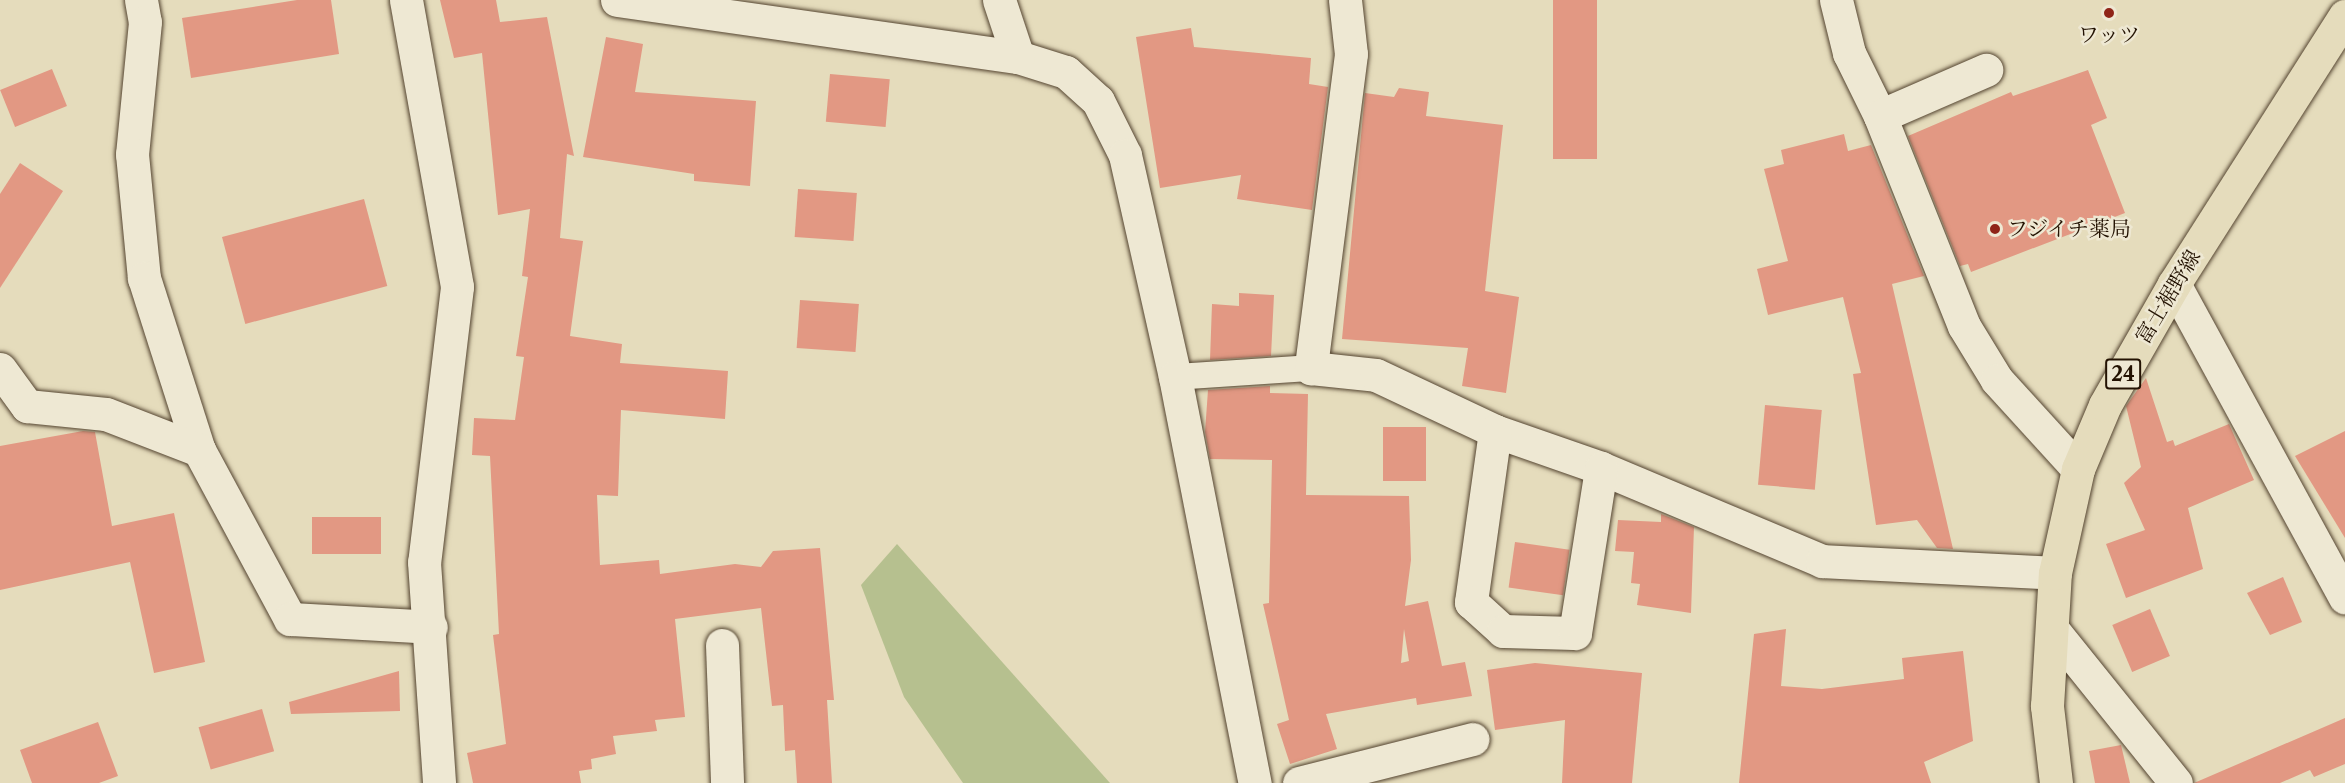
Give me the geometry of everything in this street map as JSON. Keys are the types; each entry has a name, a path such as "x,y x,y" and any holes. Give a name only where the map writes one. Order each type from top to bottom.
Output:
{"main road":[{"name":"富士裾野線","path":"2056,783 2047,706 2054,630 2055,573 2078,469 2105,405 2174,284 2345,16"}],"street":[{"path":"141,0 145,22 132,154 144,278 200,450 290,619 431,627"},
{"path":"406,0 457,287 424,562 431,627 440,783"},
{"path":"617,0 1018,57 1066,72 1098,101 1125,155 1175,377 1255,783"},
{"path":"999,0 1018,57"},
{"path":"1345,0 1351,54 1311,368 1376,375 1495,431 1601,468 1822,561 2055,573"},
{"path":"1836,0 1849,53 1880,116 1964,326 1996,380 2078,469"},
{"path":"1880,116 1986,70"},
{"path":"2174,284 2345,597"},
{"path":"0,369 27,406 106,414 200,450"},
{"path":"1495,431 1471,602 1503,631 1575,633 1601,468"},
{"path":"2054,630 2176,783"},
{"path":"722,645 727,783"},
{"path":"1299,783 1473,739"}],"lane":[{"path":"1175,377 1311,368"}],"green space":[{"path":"897,544 1110,783 963,783 904,697 861,585"}],"building":[{"path":"297,0 331,0 339,54 191,78 182,18"},
{"path":"440,0 496,0 500,22 547,17 574,156 567,154 560,238 583,241 570,336 622,344 620,363 728,371 725,419 621,410 618,496 597,495 600,565 659,560 660,574 735,564 761,567 773,551 820,548 834,700 827,700 832,783 797,783 795,750 785,751 783,705 772,706 761,608 675,619 685,717 655,720 657,731 613,736 616,754 591,759 592,769 579,771 581,783 473,783 467,753 506,744 493,635 499,634 490,456 472,455 474,418 515,420 524,357 516,356 528,277 522,276 530,209 498,215 482,53 454,58"},
{"path":"1553,0 1597,0 1597,159 1553,159"},
{"path":"1191,28 1194,47 1311,58 1309,84 1328,87 1312,210 1237,199 1241,175 1160,188 1136,37"},
{"path":"606,37 643,44 635,92 756,101 750,186 694,181 694,174 583,157"},
{"path":"52,69 67,106 15,127 0,90"},
{"path":"2088,70 2107,118 2091,125 2125,213 1971,272 1968,264 1960,266 1908,136 2011,92 2013,96"},
{"path":"830,74 890,79 886,127 826,122"},
{"path":"1399,88 1429,92 1426,116 1503,125 1485,291 1519,297 1506,393 1462,386 1468,348 1342,339 1365,93 1394,97"},
{"path":"1844,134 1848,151 1871,145 1924,276 1892,284 1953,549 1937,548 1917,520 1876,525 1853,374 1861,373 1843,297 1768,315 1757,269 1788,261 1764,169 1784,164 1781,150"},
{"path":"20,163 63,191 0,288 0,194"},
{"path":"798,189 857,193 854,241 795,237"},
{"path":"364,199 387,286 245,324 222,237"},
{"path":"1239,293 1274,295 1271,356 1210,360 1212,304 1239,306"},
{"path":"800,300 859,304 856,352 797,348"},
{"path":"2146,378 2167,442 2173,440 2175,446 2229,424 2254,480 2188,508 2203,569 2126,598 2106,544 2145,530 2124,483 2141,467 2126,406"},
{"path":"1270,386 1270,393 1308,394 1306,495 1409,496 1411,560 1405,606 1428,601 1442,666 1465,662 1472,696 1417,705 1416,698 1326,714 1337,749 1290,764 1277,724 1289,720 1263,604 1269,603 1272,460 1210,459 1205,432 1208,390","holes":["1404,629 1409,661 1401,663"]},
{"path":"1765,405 1822,410 1815,490 1758,485"},
{"path":"1383,427 1426,427 1426,481 1383,481"},
{"path":"83,431 95,432 112,526 174,513 205,662 154,673 130,562 0,590 0,446"},
{"path":"2345,431 2345,538 2295,456"},
{"path":"1661,514 1694,527 1691,613 1637,605 1640,584 1631,583 1634,552 1615,551 1618,520 1661,522"},
{"path":"312,517 381,517 381,554 312,554"},
{"path":"1515,542 1569,550 1563,595 1509,588"},
{"path":"2283,577 2302,622 2270,635 2247,593"},
{"path":"2150,609 2170,656 2132,672 2112,625"},
{"path":"1786,629 1781,686 1822,689 1904,679 1902,658 1963,651 1973,741 1924,762 1931,783 1739,783 1754,634"},
{"path":"1535,663 1642,673 1632,783 1562,783 1565,720 1495,730 1487,670"},
{"path":"399,671 400,711 291,714 289,702"},
{"path":"262,709 274,751 211,769 199,727"},
{"path":"2345,718 2345,764 2314,777 2310,770 2280,783 2194,783"},
{"path":"98,722 118,776 99,783 32,783 20,750"},
{"path":"2121,745 2130,783 2095,783 2089,751"}],"place":[{"name":"ワッツ","path":"2109,13"},
{"name":"フジイチ薬局","path":"1995,229"}]}
